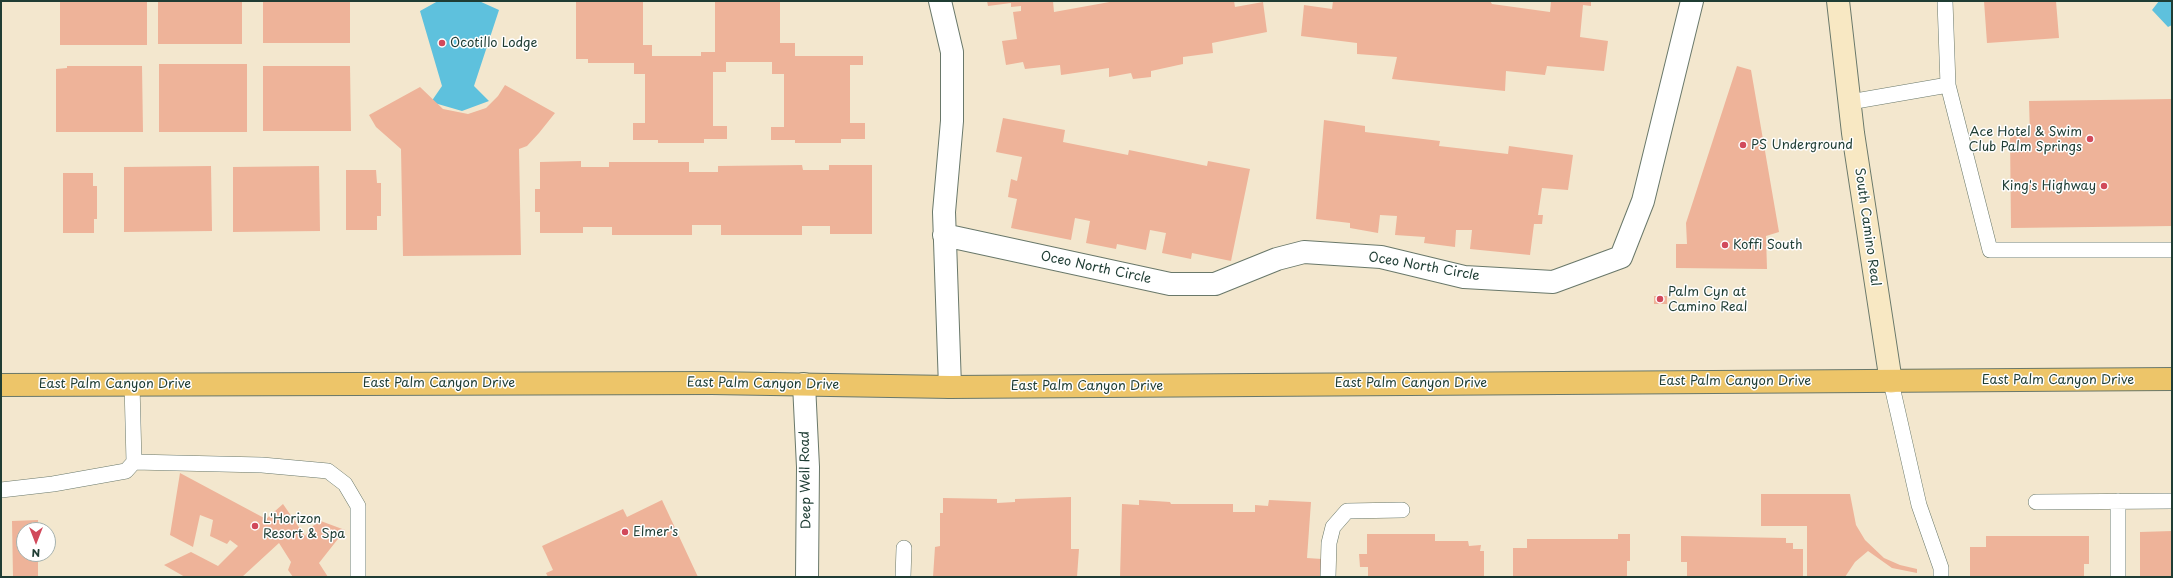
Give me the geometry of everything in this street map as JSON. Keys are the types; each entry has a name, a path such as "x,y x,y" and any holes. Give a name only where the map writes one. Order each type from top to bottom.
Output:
{"main road":[{"name":"East Palm Canyon Drive","path":"1,385 804,384 950,387 2172,379"}],"street":[{"path":"940,1 952,52 952,121 944,212 944,276 950,387"},
{"name":"Oceo North Circle","path":"944,235 1170,284 1215,284 1277,259 1304,252 1381,257 1464,277 1553,282 1620,257 1643,201 1692,1"},
{"name":"South Camino Real","path":"1838,1 1850,102 1879,312 1892,382"},
{"name":"Deep Well Road","path":"804,384 808,467 807,577"}],"lane":[{"path":"1945,1 1948,86 1990,250 2172,250"},
{"path":"1850,102 1948,86"},
{"path":"1892,382 1919,505 1941,568 1941,577"},
{"path":"1,490 53,484 126,471 134,462 132,384"},
{"path":"134,462 262,465 328,471 345,484 358,506 358,577"},
{"path":"2118,501 2118,577"},
{"path":"2036,502 2172,501"},
{"path":"1328,577 1329,543 1333,527 1347,511 1402,510"},
{"path":"904,548 904,577"}],"water":[{"path":"438,1 479,1 499,10 474,86 489,101 462,111 431,102 442,86 420,11"},
{"path":"2159,1 2172,1 2172,25 2168,27 2152,10"}],"building":[{"path":"60,1 147,1 147,45 60,45"},
{"path":"158,1 242,1 242,44 158,44"},
{"path":"263,1 350,1 350,43 263,43"},
{"path":"576,1 643,1 643,45 652,45 652,56 701,56 701,52 715,52 715,1 780,1 780,43 795,43 795,56 863,56 863,65 850,65 850,123 865,123 865,139 841,139 841,143 795,143 795,140 771,140 771,127 784,127 784,74 772,74 772,62 726,62 726,72 713,72 713,126 727,126 727,139 704,139 704,143 658,143 658,140 633,140 633,123 645,123 645,74 634,74 634,63 588,63 588,59 576,59"},
{"path":"987,1 1053,1 1054,12 1115,1 1234,1 1235,7 1263,2 1267,32 1212,43 1213,53 1183,57 1183,64 1151,71 1151,77 1133,79 1131,73 1109,77 1109,68 1061,75 1060,65 1025,69 1023,62 1006,65 1002,41 1017,39 1013,12 1021,11 1021,6 1011,7 1011,3 988,6"},
{"path":"1333,1 1490,1 1492,4 1550,12 1551,1 1591,1 1591,6 1583,5 1580,37 1608,41 1604,71 1547,66 1545,75 1506,71 1505,91 1392,79 1397,57 1357,54 1357,43 1301,36 1304,5 1332,9"},
{"path":"1984,1 2056,1 2059,38 1987,43"},
{"path":"159,64 247,64 247,132 159,132"},
{"path":"67,66 142,66 143,132 56,132 56,69 67,68"},
{"path":"263,66 350,66 351,131 263,131"},
{"path":"1737,66 1751,70 1779,232 1766,236 1767,269 1676,268 1676,244 1687,244 1686,223"},
{"name":"Ocotillo Lodge","path":"505,85 555,113 527,146 519,149 521,255 403,256 401,149 376,127 369,115 420,87 443,109 468,114 486,108 498,96"},
{"path":"2172,99 2172,226 2011,228 2010,136 2030,136 2029,101"},
{"path":"1003,118 1065,130 1063,142 1128,155 1129,150 1207,166 1208,161 1250,169 1231,261 1192,253 1191,259 1162,253 1166,233 1150,230 1146,250 1117,244 1116,249 1086,243 1090,221 1075,218 1071,240 1011,228 1017,199 1008,197 1011,179 1017,181 1022,157 996,152"},
{"path":"1324,120 1365,126 1365,132 1440,141 1439,146 1508,154 1509,146 1573,155 1568,190 1542,188 1538,215 1543,215 1542,224 1534,224 1530,255 1470,249 1472,230 1456,230 1455,247 1424,243 1425,237 1395,235 1397,216 1380,215 1378,233 1350,228 1350,223 1316,219"},
{"path":"581,161 581,167 609,167 609,162 689,162 689,172 718,172 718,166 802,165 803,170 829,170 829,165 872,165 872,234 830,234 830,226 802,226 802,235 721,235 721,225 692,225 692,235 612,235 612,227 583,227 583,233 540,233 540,212 535,212 535,189 540,189 540,162"},
{"path":"211,166 212,231 124,232 124,167"},
{"path":"319,166 320,231 233,232 233,167"},
{"path":"346,170 376,170 377,183 381,183 381,216 377,216 377,230 346,230"},
{"path":"63,173 93,173 93,186 97,186 97,219 94,219 94,233 63,233"},
{"path":"1654,296 1667,296 1667,304 1654,304"},
{"name":"L'Horizon Resort & Spa","path":"180,473 266,519 283,504 305,536 318,520 345,530 319,563 328,577 293,577 288,570 291,562 279,543 242,577 185,577 164,565 191,552 218,566 238,546 230,540 227,544 210,536 213,520 200,515 193,547 170,535"},
{"path":"1761,494 1850,494 1856,525 1865,540 1884,558 1900,565 1917,569 1917,573 1892,568 1868,551 1855,562 1845,577 1807,577 1807,526 1761,526"},
{"path":"1071,497 1071,549 1079,549 1077,577 933,577 935,547 940,546 940,513 943,513 943,498 997,499 997,503 1015,502 1015,499"},
{"name":"Elmer's","path":"662,500 698,577 548,577 546,573 553,570 542,546 623,509 627,517"},
{"path":"1139,500 1170,502 1171,504 1233,504 1233,512 1255,512 1255,505 1268,506 1269,500 1311,502 1307,558 1322,559 1321,577 1120,577 1122,504 1139,505"},
{"path":"38,520 38,522 16,522 16,562 38,562 38,577 13,577 12,521"},
{"path":"2172,531 2172,577 2140,577 2140,532"},
{"path":"1367,534 1435,534 1435,541 1468,541 1469,546 1481,545 1480,551 1484,551 1484,577 1368,577 1368,567 1360,567 1359,554 1367,554"},
{"path":"1618,534 1630,534 1630,561 1627,561 1627,577 1513,577 1513,548 1527,548 1527,539 1618,539"},
{"path":"1681,536 1786,538 1786,543 1793,543 1793,549 1803,549 1803,577 1687,577 1687,562 1681,562"},
{"path":"1986,536 2089,536 2089,564 2084,564 2084,577 1970,577 1970,547 1986,547"}],"place":[{"name":"Ocotillo Lodge","path":"442,43"},
{"name":"Ace Hotel & Swim Club Palm Springs","path":"2090,139"},
{"name":"PS Underground","path":"1743,145"},
{"name":"King's Highway","path":"2104,186"},
{"name":"Koffi South","path":"1725,245"},
{"name":"Palm Cyn at Camino Real","path":"1660,299"},
{"name":"L'Horizon Resort & Spa","path":"255,526"},
{"name":"Elmer's","path":"625,532"}]}
